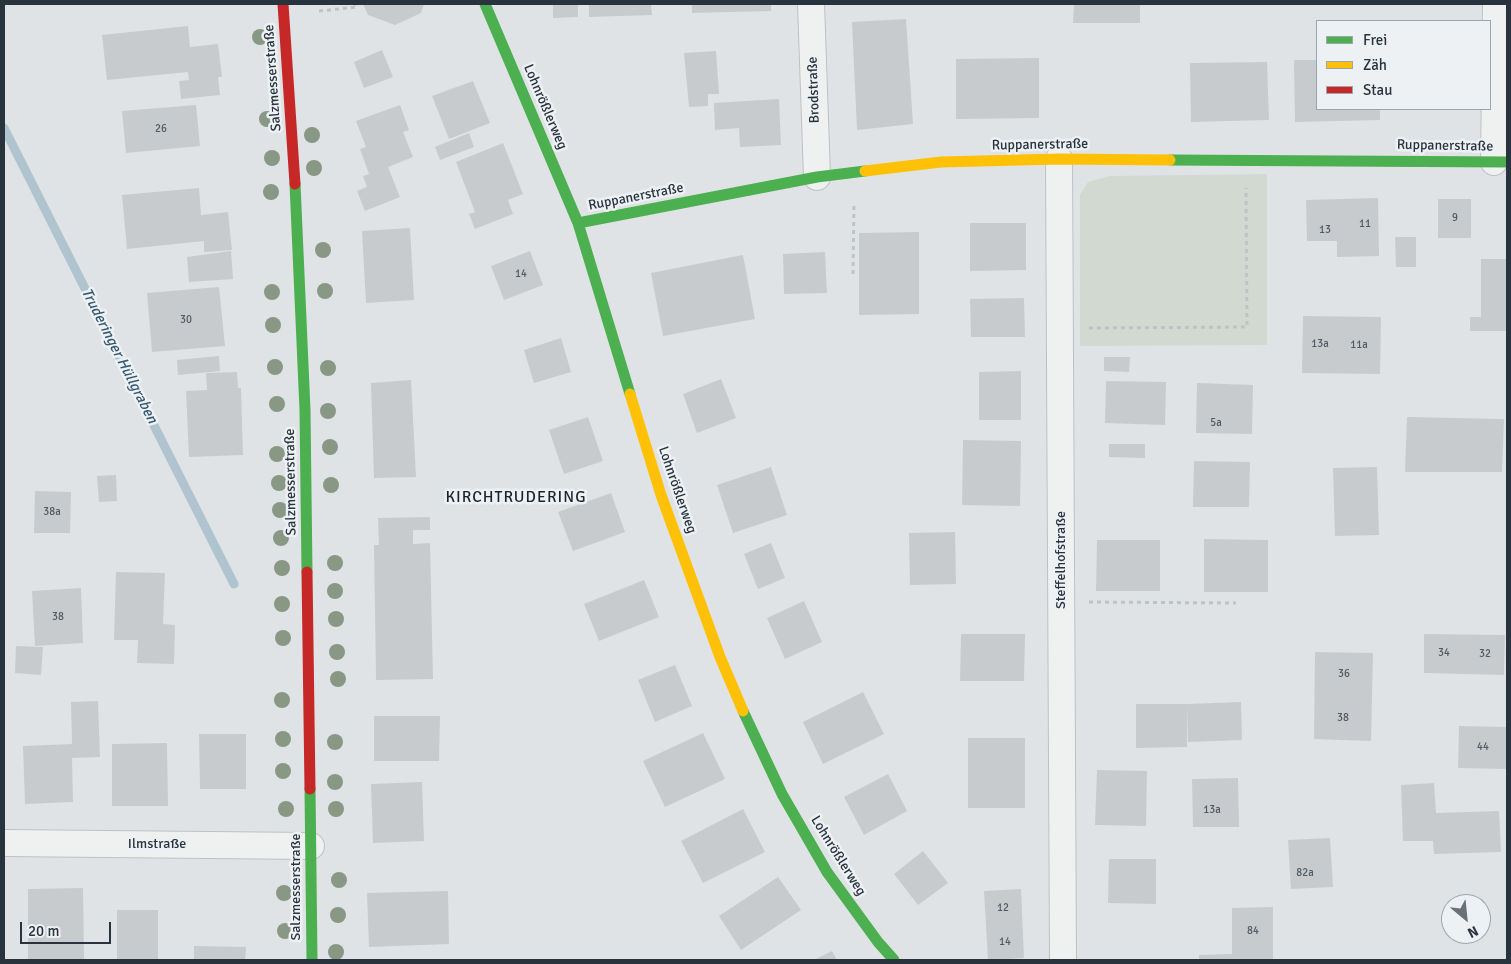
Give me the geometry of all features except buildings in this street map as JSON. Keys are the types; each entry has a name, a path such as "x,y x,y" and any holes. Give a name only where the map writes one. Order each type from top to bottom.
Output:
{"street":[{"name":"Salzmesserstraße","path":"283,4 293,149 305,410 312,960"},
{"name":"Lohnrößlerweg","path":"485,4 578,223 662,495 720,657 750,728 782,794 827,872 878,942 894,960"},
{"name":"Brodstraße","path":"811,4 818,177"},
{"path":"1496,4 1501,162"},
{"name":"Ruppanerstraße","path":"578,223 818,177 941,162 1060,159 1501,162"},
{"name":"Steffelhofstraße","path":"1060,159 1063,960"},
{"name":"Ilmstraße","path":"4,843 311,846"}],"path":[{"path":"319,11 356,7 355,4"},
{"path":"1060,328 1246,328 1246,160"},
{"path":"853,274 854,198"},
{"path":"1061,602 1236,603"}],"shaded area":[{"path":"1267,174 1267,345 1080,346 1080,195 1088,182 1110,176"}],"waterway":[{"name":"Truderinger Hüllgraben","path":"4,128 234,584"}],"traffic: fast":[{"path":"485,4 578,223 630,394"},
{"path":"1170,160 1507,162"},
{"path":"578,223 817,177 865,171"},
{"path":"295,184 305,410 307,572"},
{"path":"743,711 782,794 827,872 878,942 894,960"},
{"path":"310,789 312,960"}],"traffic: slow":[{"path":"865,171 941,162 1059,159 1170,160"},
{"path":"630,394 661,495 720,657 743,711"}],"traffic: jam":[{"path":"283,4 295,184"},
{"path":"307,572 310,789"}],"district":[{"name":"KIRCHTRUDERING","path":"516,498"}]}
